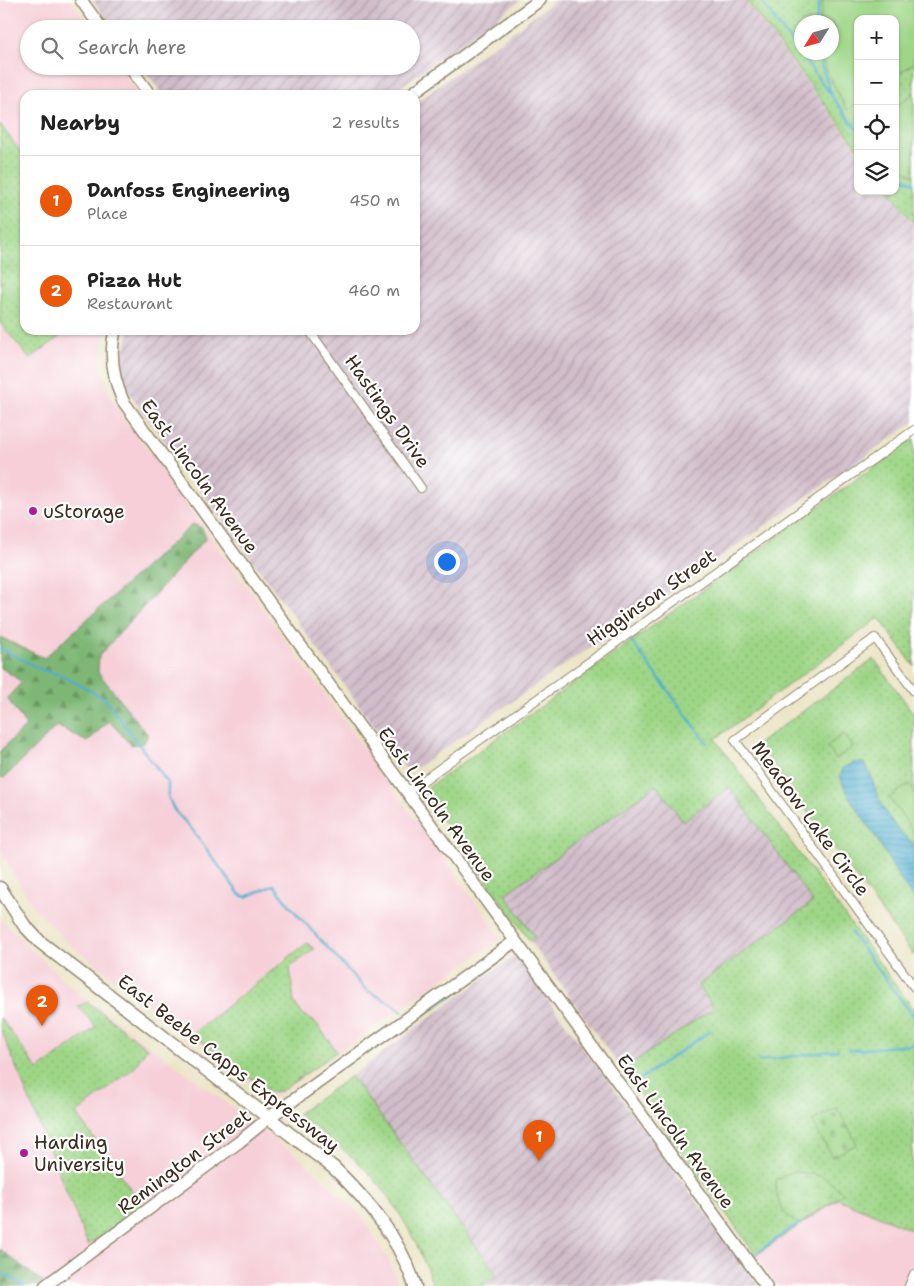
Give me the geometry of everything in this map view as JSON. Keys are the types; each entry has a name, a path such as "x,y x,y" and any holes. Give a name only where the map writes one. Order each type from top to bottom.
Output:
{"main road":[{"name":"East Beebe Capps Expressway","path":"0,888 24,925 40,942 334,1168 376,1212 411,1273 415,1286"}],"street":[{"path":"81,0 95,20"},
{"path":"417,90 540,0"},
{"path":"136,75 146,90"},
{"name":"East Lincoln Avenue","path":"114,335 111,354 115,381 123,401 766,1286"},
{"name":"Hastings Drive","path":"313,335 422,488"},
{"name":"Higginson Street","path":"407,792 914,430"},
{"name":"Meadow Lake Circle","path":"914,691 875,638 735,740 914,986"},
{"name":"Remington Street","path":"48,1284 270,1117 514,941"},
{"path":"908,1286 914,1274"}],"shaded area":[{"path":"0,0 70,0 84,20 20,20 20,75 125,75 136,90 20,90 20,335 105,335 100,360 109,396 501,938 273,1098 67,942 34,908 0,851"},
{"path":"93,0 521,0 420,73 420,20 107,20"},
{"path":"556,0 745,0 854,145 854,195 892,195 914,225 914,422 409,773 127,390 121,361 129,335 420,335 420,99"},
{"path":"149,75 417,75 396,90 159,90"},
{"path":"657,784 730,787 813,902 698,985 715,1008 622,1070 530,941 535,938 504,895"},
{"path":"0,919 72,988 296,1155 362,1216 390,1263 399,1286 0,1286"},
{"path":"515,955 759,1286 482,1286 497,1275 351,1076"},
{"path":"838,1199 914,1231 914,1286 779,1286 756,1255"}],"green space":[{"path":"746,0 914,0 914,223 893,195 899,195 899,15 854,15 854,143"},
{"path":"823,0 914,0 914,63 899,73 899,15 854,15 854,106 847,110 828,74 823,60 839,60 839,15 821,15"},
{"path":"914,93 914,176 899,167 899,104"},
{"path":"0,124 20,151 20,335 61,335 30,359 0,323"},
{"path":"914,438 914,666 879,618 715,739 914,1010 914,1146 912,1148 914,1231 838,1199 756,1255 622,1070 714,1008 698,985 813,902 730,787 683,821 656,785 505,894 535,937 530,941 422,792"},
{"path":"193,524 202,528 206,538 99,656 98,672 148,735 144,743 131,745 109,721 87,742 57,726 4,778 0,777 0,751 26,726 7,698 22,682 0,667 0,637 44,658"},
{"path":"874,659 914,714 914,956 758,744"},
{"path":"844,734 853,747 836,759 827,746"},
{"path":"909,784 914,791 914,832 889,798"},
{"path":"307,943 314,949 290,968 294,1002 302,1014 317,1024 337,1052 281,1091 269,1092 192,1034"},
{"path":"88,1002 147,1048 134,1068 76,1114 143,1206 88,1245 0,1027 0,1017 38,1070 96,1027 78,1006"},
{"path":"351,1076 497,1275 482,1286 433,1286 411,1233 391,1200 366,1170 352,1157 297,1114"},
{"path":"837,1108 857,1144 832,1157 812,1121"},
{"path":"793,1171 822,1176 844,1193 801,1223 795,1221 789,1218 781,1206 776,1186 776,1180"},
{"path":"0,1249 48,1286 1,1286"}],"water":[{"path":"856,762 864,763 888,816 898,829 914,843 914,899 843,785 840,776 844,767"}],"waterway":[{"path":"760,0 854,126"},
{"path":"817,15 820,0"},
{"path":"820,60 832,96"},
{"path":"899,174 914,183"},
{"path":"632,642 707,743"},
{"path":"0,648 42,670 63,676 104,698 168,783 168,796 174,810 191,828 240,895 246,897 274,885 295,912 366,990 403,1012"},
{"path":"851,933 914,1017"},
{"path":"414,1022 465,986"},
{"path":"637,1081 710,1031"},
{"path":"849,1050 914,1045"},
{"path":"759,1061 838,1050"},
{"path":"758,1252 799,1223"},
{"path":"0,1272 25,1286"}],"place":[{"name":"uStorage","path":"33,511"},
{"name":"Pizza Hut","path":"42,1026"},
{"name":"Harding University","path":"24,1153"},
{"name":"Danfoss Engineering","path":"539,1161"}]}
